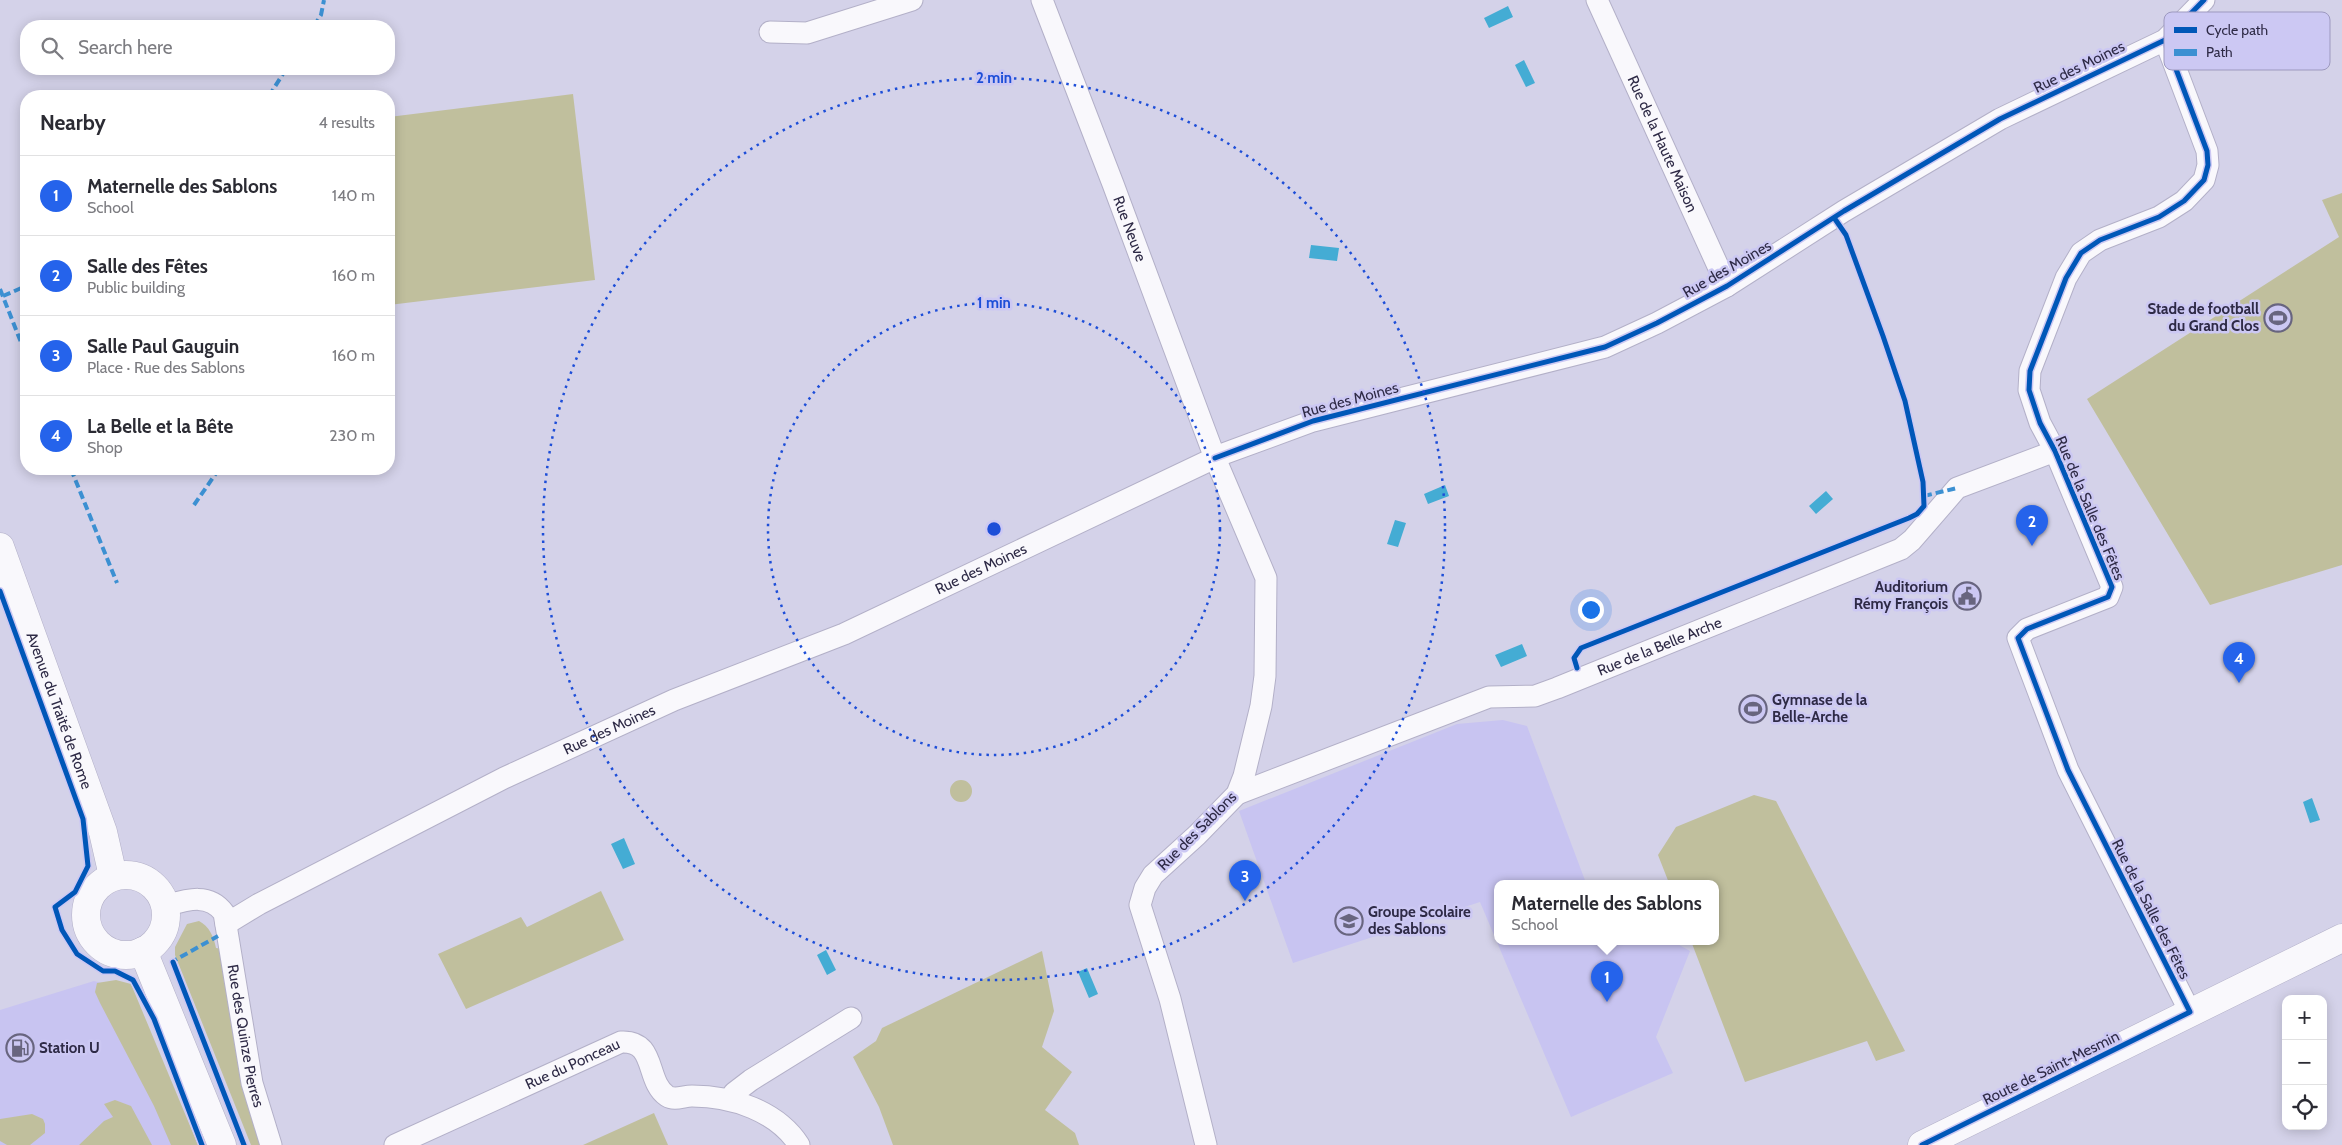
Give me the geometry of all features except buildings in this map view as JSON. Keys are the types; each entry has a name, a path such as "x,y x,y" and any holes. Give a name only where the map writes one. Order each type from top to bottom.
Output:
{"main road":[{"name":"Avenue du Traité de Rome","path":"0,547 103,832 113,876"},
{"path":"113,876 135,876 146,879 162,895 166,906 167,916 160,936 143,951 125,955 113,953 101,946 90,933 86,916 88,904 93,892 101,883 113,876"},
{"name":"Route de Saint-Mesmin","path":"1922,1145 2342,938"},
{"path":"143,951 222,1145"}],"street":[{"path":"770,32 807,33 912,0"},
{"name":"Rue Neuve","path":"1042,0 1215,458"},
{"name":"Rue de la Haute Maison","path":"1597,0 1727,286"},
{"name":"Rue des Moines","path":"2192,12 2204,0"},
{"name":"Rue des Moines","path":"227,929 259,904 504,778 674,700 873,620 1215,458 1313,421 1605,347 1657,323 1727,286 1844,211 2000,119 2164,40"},
{"name":"Rue de la Salle des Fêtes","path":"2177,70 2208,151 2208,164 2204,180 2184,201 2159,217 2094,244 2081,253 2066,278 2028,381 2040,423 2055,451 2104,565 2112,586 2111,592 2108,597 2027,630 2018,638 2068,770 2190,1012"},
{"name":"Rue de la Belle Arche","path":"1237,794 1489,697 1535,696 1557,688 1892,552 1912,540 1956,488 2055,451"},
{"name":"Rue des Sablons","path":"1206,1145 1170,999 1140,905 1144,888 1153,875 1197,835 1237,794 1244,776 1261,706 1268,591 1266,578 1215,458"},
{"path":"166,906 188,899 209,901 219,906 224,913 227,929"},
{"name":"Rue des Quinze Pierres","path":"227,929 252,1083 271,1145"},
{"path":"731,1100 734,1093 751,1080 851,1018"},
{"name":"Rue du Ponceau","path":"395,1145 621,1042 630,1041 642,1048 658,1083 667,1096 677,1099 690,1096 731,1100 763,1113 780,1124 799,1145"}],"shaded area":[{"name":"Groupe Scolaire des Sablons","path":"1503,720 1527,726 1585,880 1494,880 1494,935 1480,902 1293,963 1239,811 1457,724"},
{"name":"Groupe Scolaire des Sablons","path":"1498,945 1679,945 1690,951 1656,1037 1673,1073 1571,1117"},
{"path":"94,981 110,985 179,1145 0,1145 0,1010"}],"green space":[{"path":"573,94 595,280 395,304 395,116"},
{"name":"Stade de football du Grand Clos","path":"2342,193 2342,565 2210,605 2087,399 2339,237 2322,200"},
{"path":"961,780 969,783 972,791 969,799 961,802 953,799 950,791 953,783"},
{"path":"1754,795 1776,801 1905,1051 1876,1061 1867,1041 1745,1082 1693,945 1719,945 1719,880 1668,880 1658,855 1676,827"},
{"path":"601,891 624,940 466,1009 438,954 521,917 527,927"},
{"path":"199,921 210,932 216,948 223,949 265,1145 251,1145 175,955 175,947 187,924"},
{"path":"1042,951 1054,1011 1042,1047 1072,1072 1045,1110 1075,1133 1079,1145 893,1145 879,1107 853,1057 876,1041 882,1028"},
{"path":"116,980 131,984 198,1145 171,1145 154,1106 100,1003 95,992 97,983"},
{"path":"115,1100 131,1106 152,1145 79,1145 104,1121 113,1117 104,1104"},
{"path":"654,1113 668,1145 583,1145"},
{"path":"32,1114 43,1119 45,1133 30,1145 7,1145 0,1141 0,1119"}],"water":[{"path":"1508,6 1513,17 1489,28 1484,18"},
{"path":"1524,60 1535,83 1526,87 1515,65"},
{"path":"1311,245 1339,248 1337,261 1309,258"},
{"path":"1445,485 1449,496 1428,504 1424,494"},
{"path":"1826,491 1833,499 1816,514 1809,506"},
{"path":"1395,520 1406,523 1398,547 1387,544"},
{"path":"1522,644 1527,656 1501,667 1495,655"},
{"path":"2312,798 2320,820 2310,823 2303,802"},
{"path":"624,838 635,864 623,869 611,844"},
{"path":"826,950 836,970 827,975 817,955"},
{"path":"1087,968 1098,994 1089,998 1078,972"}],"marked path":[{"path":"318,20 321,15 324,0"},
{"path":"273,90 282,75"},
{"path":"0,289 20,340"},
{"path":"3,296 20,289"},
{"path":"73,475 117,583"},
{"path":"194,505 215,475"},
{"path":"1924,496 1957,488"},
{"path":"170,963 218,936"}],"cycle path":[{"path":"2192,12 2204,0"},
{"path":"1215,458 1313,421 1605,347 1657,323 1727,286 1844,211 2000,119 2164,40"},
{"path":"1922,1145 2190,1012 2068,770 2018,638 2027,629 2108,597 2112,587 2055,451 2040,423 2029,390 2030,371 2066,278 2081,253 2100,240 2159,217 2184,201 2204,180 2208,165 2207,151 2176,70"},
{"path":"1577,668 1574,658 1581,648 1909,518 1917,514 1924,506 1923,482 1905,401 1846,235 1835,219"},
{"path":"0,591 83,819 88,866 75,892 55,907 62,930 77,954 103,971 115,971 133,980 154,1019 202,1145"},
{"path":"173,962 244,1145"}],"place":[{"name":"Stade de football du Grand Clos","path":"2278,318"},
{"name":"Salle des Fêtes","path":"2032,546"},
{"name":"Auditorium Rémy François","path":"1967,596"},
{"name":"La Belle et la Bête","path":"2239,683"},
{"name":"Gymnase de la Belle-Arche","path":"1753,709"},
{"name":"Salle Paul Gauguin","path":"1245,901"},
{"name":"Groupe Scolaire des Sablons","path":"1349,921"},
{"name":"Maternelle des Sablons","path":"1607,1002"},
{"name":"Station U","path":"20,1048"}]}
